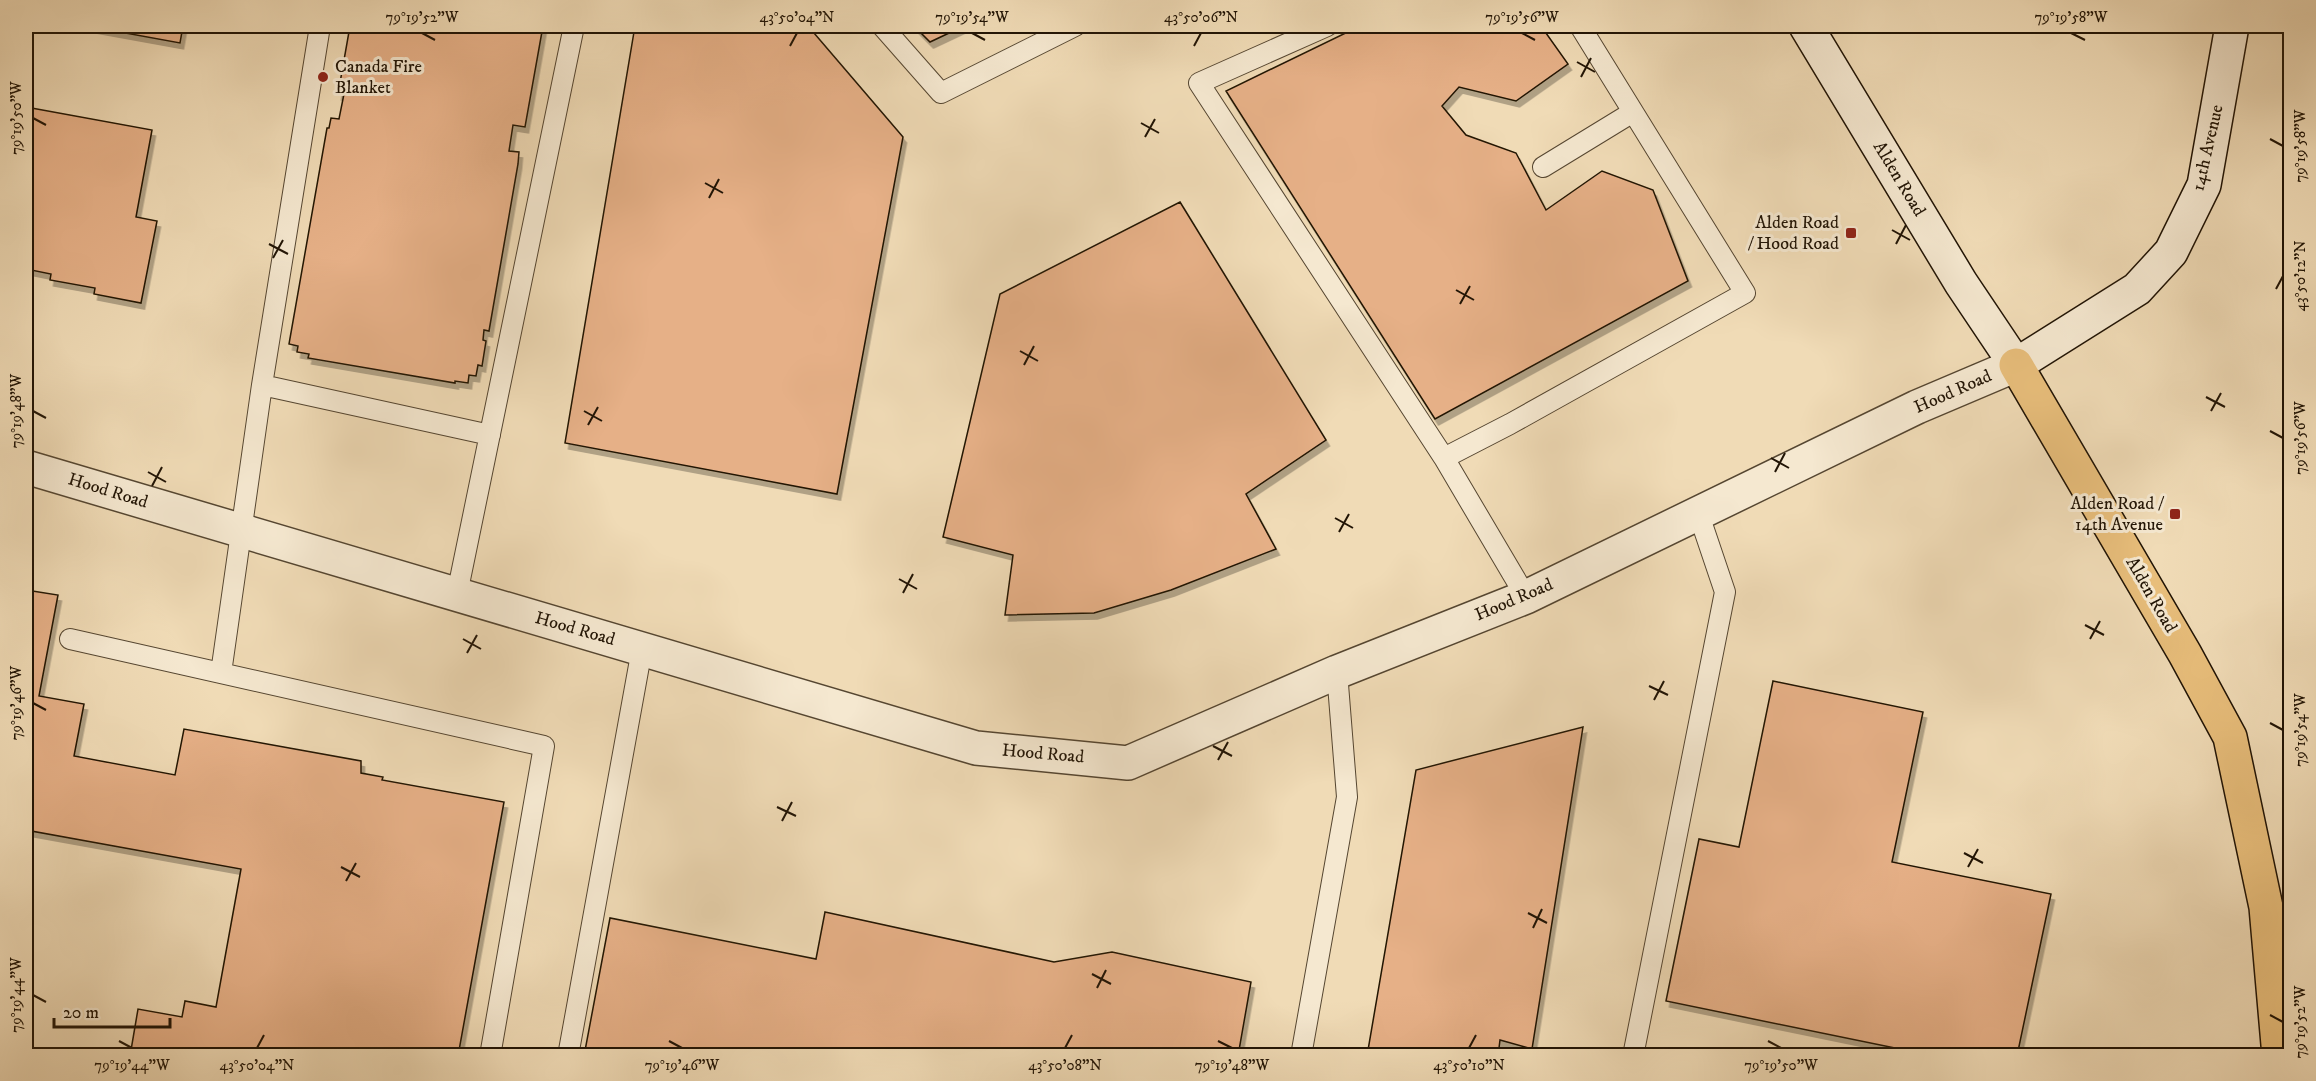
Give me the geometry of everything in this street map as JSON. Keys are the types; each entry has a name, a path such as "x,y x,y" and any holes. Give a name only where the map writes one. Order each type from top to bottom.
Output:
{"main road":[{"name":"Alden Road","path":"2016,365 2179,644 2230,737 2266,907 2279,1056"}],"street":[{"name":"Alden Road","path":"1806,26 1961,283 2016,365"},
{"name":"14th Avenue","path":"2016,365 2137,289 2171,252 2204,185 2232,26"},
{"name":"Hood Road","path":"26,466 976,748 1128,763 1337,672 1526,597 1917,407 2016,365"}],"lane":[{"path":"221,673 262,385 320,26"},
{"path":"457,594 574,26"},
{"path":"882,26 941,93 1075,26"},
{"path":"1327,26 1199,83 1444,458 1526,597"},
{"path":"1444,458 1510,424 1745,293 1580,26"},
{"path":"1543,167 1633,112"},
{"path":"262,385 490,435"},
{"path":"1633,1056 1725,592 1698,512"},
{"path":"70,639 544,746 490,1056"},
{"path":"568,1056 642,649"},
{"path":"1301,1056 1347,797 1337,672"}],"building":[{"path":"87,26 183,26 180,43"},
{"path":"350,26 543,26 525,127 513,125 509,151 519,152 518,164 489,331 484,330 483,340 486,341 482,366 478,365 476,376 469,375 468,383 455,381 455,383 308,358 309,354 297,352 298,346 289,344 327,128 329,128 331,118 339,119 344,94 338,94"},
{"path":"635,26 808,26 903,137 837,494 565,443"},
{"path":"914,26 964,26 930,42"},
{"path":"1360,26 1541,26 1568,64 1516,101 1459,87 1442,106 1466,135 1516,153 1546,210 1602,171 1653,190 1688,281 1435,419 1226,91"},
{"path":"26,107 152,130 136,217 157,221 141,303 94,294 95,288 50,280 51,274 26,269"},
{"path":"1180,202 1326,440 1246,494 1276,549 1171,590 1094,613 1005,615 1013,555 943,537 1000,294"},
{"path":"26,590 58,595 39,696 84,704 74,756 175,775 184,729 361,761 361,773 383,777 382,780 504,802 458,1056 130,1056 138,1009 182,1017 185,1001 216,1007 241,869 26,830"},
{"path":"1773,681 1923,712 1892,862 2051,894 2017,1056 1934,1056 1666,1001 1699,839 1739,847"},
{"path":"1583,727 1532,1049 1500,1040 1498,1056 1367,1056 1416,770"},
{"path":"825,912 1054,962 1112,952 1251,982 1238,1056 584,1056 610,918 816,959"}],"place":[{"name":"Canada Fire Blanket","path":"323,77"},
{"name":"Alden Road / Hood Road","path":"1851,233"},
{"name":"Alden Road / 14th Avenue","path":"2175,514"}]}
